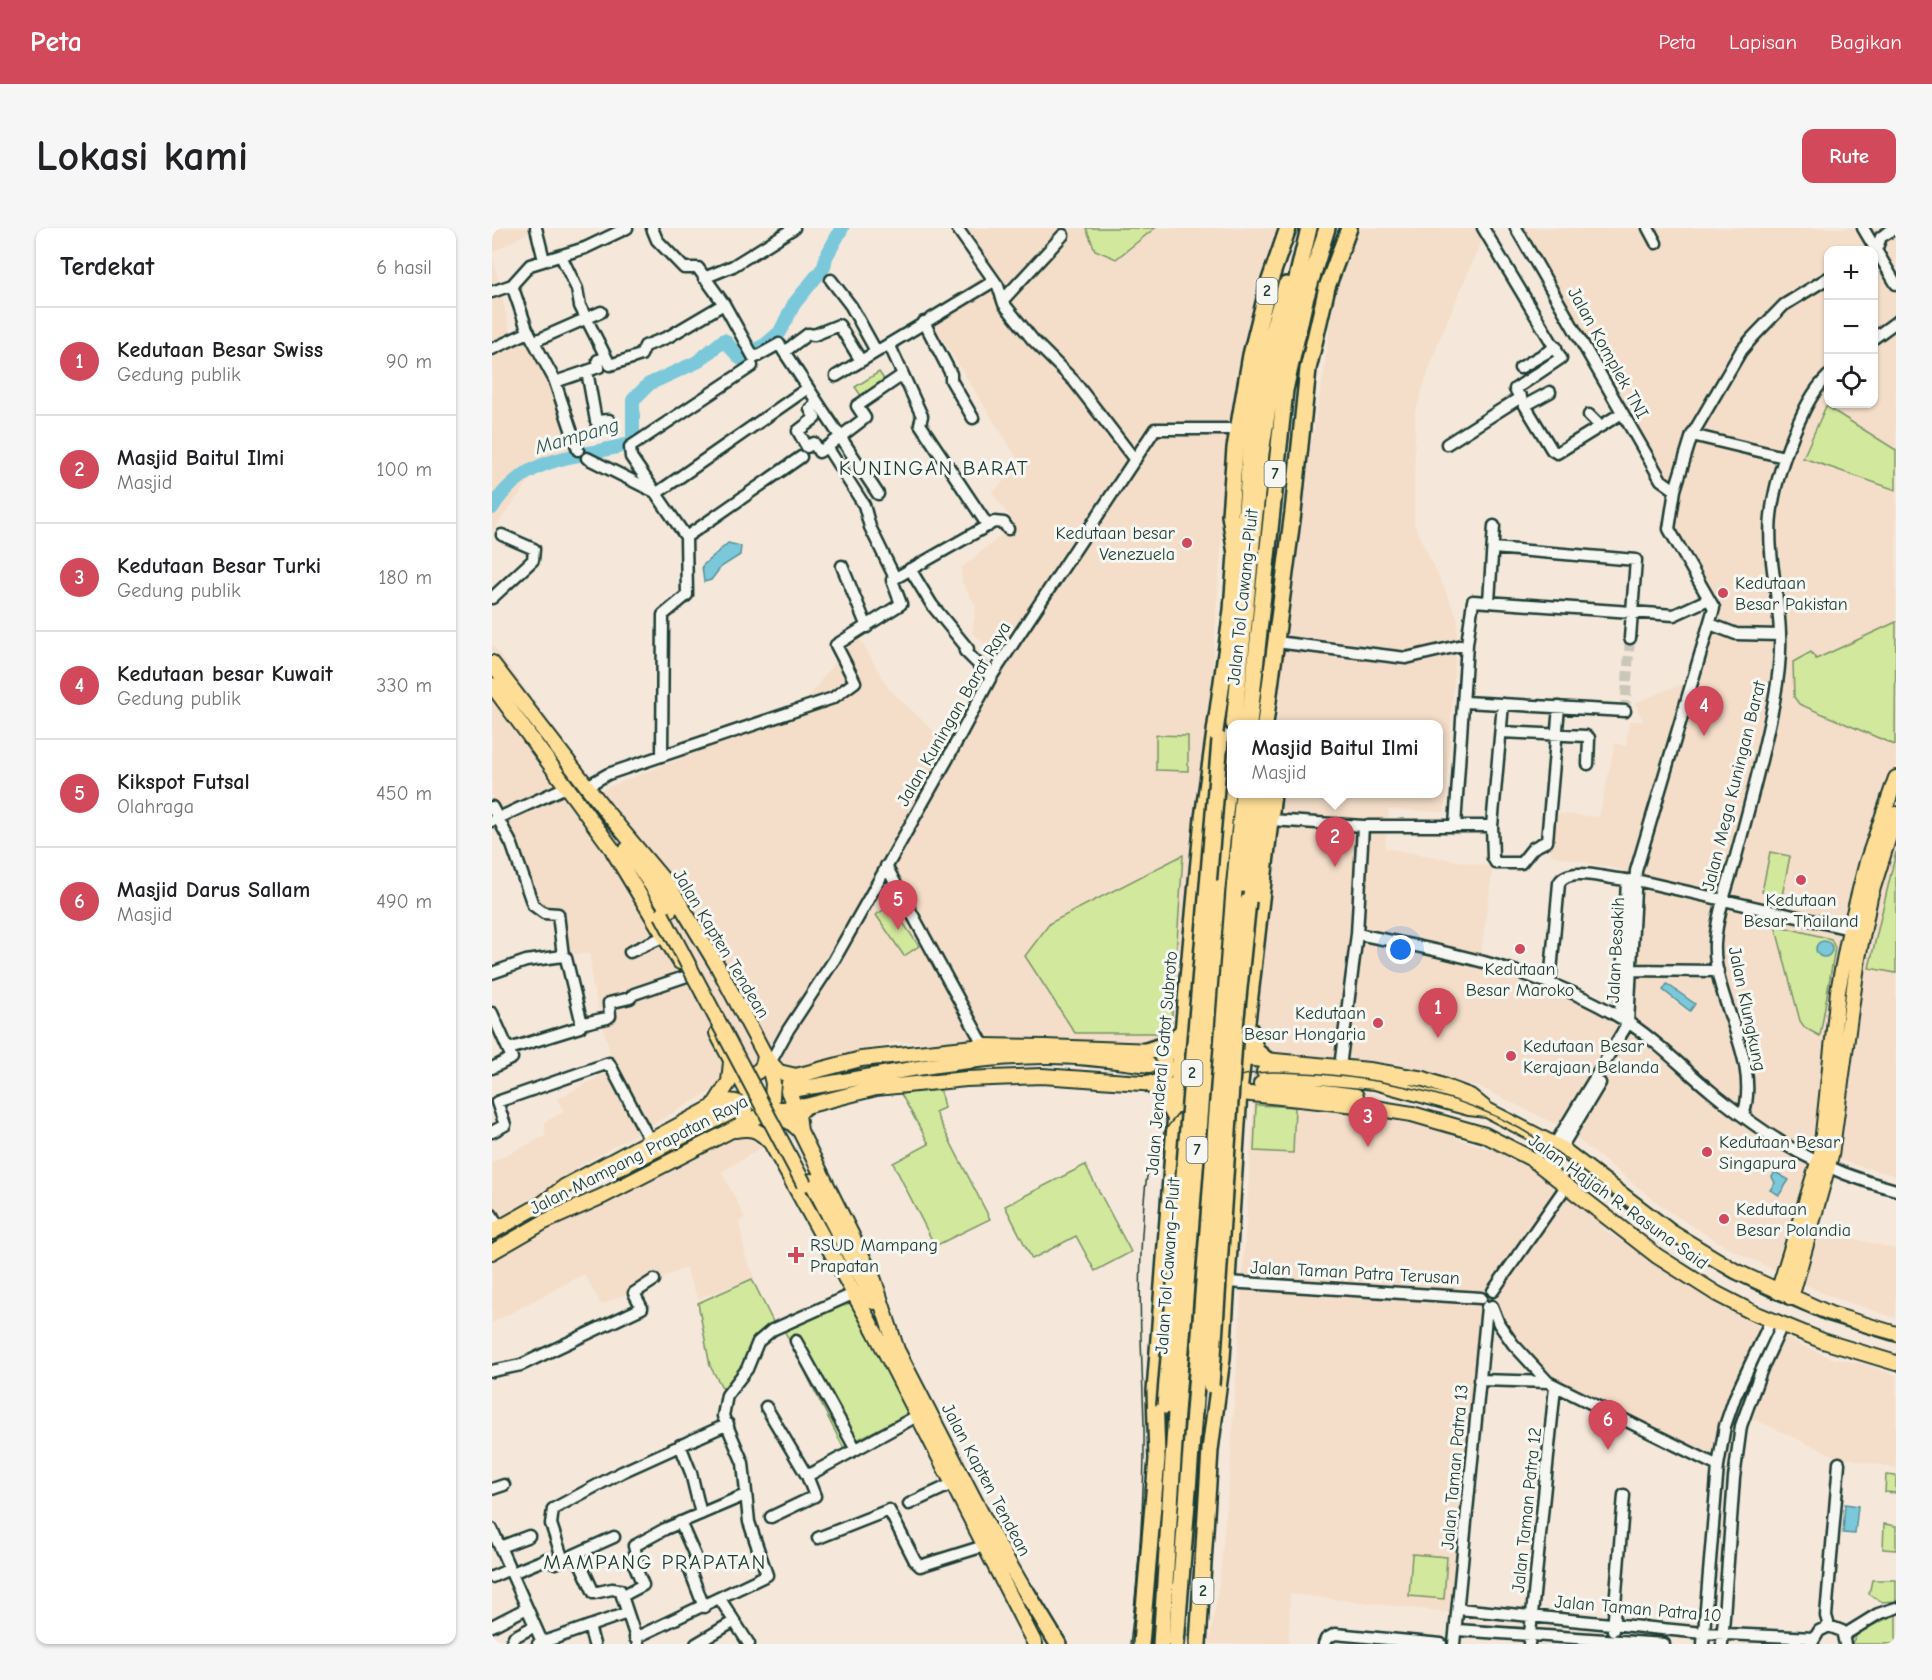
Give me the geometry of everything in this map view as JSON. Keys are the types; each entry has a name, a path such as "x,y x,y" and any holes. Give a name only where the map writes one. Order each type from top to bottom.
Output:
{"highway":[{"name":"Jalan Jenderal Gatot Subroto","path":"1140,1640 1156,1460 1155,1391 1181,1052 1204,808 1217,704 1224,672 1236,554 1230,514 1237,429 1244,384 1269,283 1288,228"},
{"name":"Jalan Tol Cawang–Pluit","path":"1249,720 1285,390 1305,300 1327,228"},
{"path":"1266,720 1309,361 1327,287 1349,228"},
{"name":"Jalan Tol Cawang–Pluit","path":"1234,720 1261,453 1271,388 1308,230"},
{"path":"1236,554 1242,533 1251,435 1273,328 1292,267 1308,230"},
{"name":"Jalan Jenderal Gatot Subroto","path":"1156,1460 1171,1410 1226,743 1224,672"},
{"path":"1272,679 1275,720"},
{"name":"Jalan Tol Cawang–Pluit","path":"1161,1644 1171,1410 1217,888 1226,743"},
{"name":"Jalan Tol Cawang–Pluit","path":"1176,1644 1243,798"},
{"name":"2","path":"1212,1427 1211,1385 1234,1027 1258,798"},
{"name":"2","path":"1198,1644 1212,1427 1222,1358 1230,1234 1255,1075 1248,1022 1273,798"},
{"path":"1195,906 1209,930 1222,938 1238,936 1260,916"},
{"path":"1192,947 1202,965 1218,976 1225,977 1242,969 1255,958"},
{"path":"1206,1055 1211,1026 1223,997 1255,958"},
{"path":"1248,1022 1256,1051 1255,1075"},
{"path":"1176,1119 1147,1072 1183,1030"},
{"path":"1168,1223 1186,1211 1206,1210 1215,1215 1230,1234"},
{"path":"1027,1593 1058,1644"}],"main road":[{"name":"Jalan Kapten Tendean","path":"492,663 609,815 671,889 717,965 767,1059 773,1083 763,1109"},
{"name":"Jalan Kapten Tendean","path":"492,685 613,851 665,913"},
{"path":"1823,1166 1838,991 1849,932 1867,862 1896,778"},
{"path":"1785,1295 1823,1166 1870,897 1896,814"},
{"name":"Jalan Kapten Tendean","path":"609,815 665,913 891,1333 946,1446 1027,1593 1051,1644"},
{"name":"Jalan Kapten Tendean","path":"613,851 665,936 734,1066 763,1109 771,1136 875,1332 1035,1644"},
{"path":"800,1094 861,1059 984,1046 1147,1072 1178,1086 1255,1075 1376,1082 1468,1108 1488,1110"},
{"path":"763,1109 800,1094 836,1074 875,1066 969,1054 1000,1047"},
{"path":"1159,1053 1181,1052 1206,1055 1255,1075"},
{"path":"800,1094 966,1078 1166,1072 1166,1064 1159,1053"},
{"path":"1147,1072 1159,1053"},
{"path":"734,1066 745,1075 754,1074 761,1069 767,1059 784,1075 800,1094 798,1114 800,1131"},
{"path":"800,1094 886,1078 1001,1065 1075,1065 1147,1072"},
{"name":"Jalan Mampang Prapatan Raya","path":"495,1230 542,1204 564,1187 713,1107 729,1082 734,1066"},
{"name":"Jalan Hajjah R. Rasuna Said","path":"1255,1075 1340,1067 1424,1079 1470,1096 1488,1110 1558,1146 1678,1236 1728,1266 1785,1295 1830,1314 1896,1334"},
{"name":"Jalan Hajjah R. Rasuna Said","path":"1255,1075 1305,1098 1412,1114 1479,1133 1532,1159 1618,1227 1699,1284 1738,1306 1834,1345 1896,1363"},
{"path":"542,1204 736,1121 745,1111 737,1102 725,1102 713,1107"},
{"name":"Jalan Mampang Prapatan Raya","path":"492,1252 544,1222 603,1196 736,1121 763,1109"},
{"path":"736,1121 771,1136 777,1121 787,1119 800,1131"},
{"name":"Jalan Kapten Tendean","path":"800,1131 874,1280 891,1333"},
{"name":"Jalan Kapten Tendean","path":"808,1182 860,1291 875,1332"}],"street":[{"path":"536,228 544,260"},
{"path":"492,292 512,285 525,268 561,256 627,228"},
{"path":"652,228 657,240 684,268 698,268 724,304 752,357"},
{"path":"704,278 733,266 794,228"},
{"path":"957,228 1033,340 1074,381 1135,460"},
{"path":"1483,228 1556,347 1560,360 1515,389 1552,450 1557,453 1566,442 1622,413"},
{"name":"Jalan Komplek TNI","path":"1516,228 1533,253 1661,480 1675,490"},
{"path":"1648,228 1656,243"},
{"path":"1863,228 1872,246"},
{"path":"1877,246 1881,237 1895,228"},
{"path":"1004,300 1063,235"},
{"path":"561,256 587,319 610,365 641,356 645,346 668,337 724,304"},
{"path":"1878,256 1896,284"},
{"path":"831,280 851,306 876,351"},
{"path":"1780,635 1736,634 1710,624 1714,608 1670,534 1675,490 1692,435 1741,351 1792,299 1824,280"},
{"path":"836,376 994,281"},
{"path":"512,285 532,336 555,382 578,450"},
{"path":"492,349 587,319 602,312"},
{"path":"924,322 951,374 951,380 973,418"},
{"path":"1878,335 1896,322"},
{"path":"784,352 808,334 814,335 838,325 861,361"},
{"path":"662,756 663,615 687,595 686,537 631,458 630,447 752,357 777,344 811,390 878,494"},
{"path":"889,344 922,416 920,424 988,526"},
{"path":"1520,368 1556,347"},
{"path":"555,382 599,367 598,360"},
{"path":"587,371 597,421 609,420"},
{"path":"818,403 810,409 815,418 798,431 807,447 814,443 819,452 865,418 857,406 902,376"},
{"name":"Jalan Mega Kuningan Barat","path":"1721,905 1773,704 1780,635 1771,534 1772,516 1784,457 1804,409 1814,391 1824,380"},
{"path":"657,494 811,390"},
{"path":"1447,444 1524,401 1550,392"},
{"path":"1589,415 1600,426"},
{"name":"Jalan Kuningan Barat Raya","path":"767,1059 834,960 948,759 973,707 991,677 1157,428 1237,429"},
{"path":"1692,435 1784,457"},
{"path":"827,447 864,505 870,527 895,578"},
{"path":"686,537 801,456"},
{"path":"587,458 657,494"},
{"path":"587,786 608,774 833,698 855,682 836,645 902,603 892,583 895,578 988,526 1001,522 1008,529"},
{"path":"1489,601 1494,526"},
{"path":"492,598 533,560 534,549 502,535"},
{"path":"1492,548 1636,560 1630,638"},
{"path":"842,566 867,627"},
{"path":"910,569 932,605 968,649 965,651 991,677"},
{"path":"1455,826 1465,702 1467,644 1473,601 1674,615 1708,598"},
{"name":"Jalan Besakih","path":"1558,1146 1626,1025 1627,970 1634,880 1710,624"},
{"path":"1276,642 1406,658 1467,644"},
{"path":"1465,702 1625,711"},
{"path":"1503,704 1492,826 1493,858 1496,863 1521,863 1533,848 1546,843 1559,707"},
{"path":"1501,732 1588,736 1588,764"},
{"path":"495,820 566,787"},
{"path":"492,807 495,820 512,845 533,904 544,913 558,914 563,956 579,1008 580,1025"},
{"path":"1271,820 1363,826 1492,826"},
{"path":"1340,1067 1358,934 1363,826"},
{"path":"886,866 984,1046"},
{"path":"1550,983 1561,879 1576,873 1634,880 1721,905 1849,932"},
{"name":"Jalan Klungkung","path":"1721,905 1715,943 1718,971 1742,1055 1747,1102 1743,1116"},
{"path":"1358,934 1474,958 1536,980 1626,1025"},
{"path":"630,952 665,936"},
{"path":"492,973 526,961 563,956"},
{"path":"1627,970 1718,971"},
{"path":"509,1049 607,1018 610,1016 609,1003 630,998 634,994 687,976"},
{"path":"1536,980 1550,983 1626,1025 1683,1067 1743,1116 1823,1166 1896,1190"},
{"path":"492,1013 509,1049 511,1060 492,1068"},
{"path":"492,1131 505,1126 497,1102 609,1063 650,1141"},
{"path":"1567,1185 1493,1291 1486,1291 1487,1304 1513,1344 1552,1385 1718,1466"},
{"path":"492,1215 495,1230"},
{"path":"492,1371 529,1362 642,1308 634,1293 654,1280"},
{"name":"Jalan Taman Patra Terusan","path":"1227,1282 1487,1304"},
{"path":"576,1554 594,1593 616,1588 622,1596 636,1641 768,1573 752,1534 745,1495 743,1463 723,1416 727,1395 747,1369 761,1338 771,1330 853,1294"},
{"name":"Jalan Taman Patra 13","path":"1454,1644 1487,1304"},
{"path":"1703,1639 1718,1466 1725,1426 1735,1397 1776,1322"},
{"path":"1722,1639 1734,1478 1741,1426 1776,1322"},
{"path":"796,1341 855,1449"},
{"path":"1479,1380 1552,1385"},
{"name":"Jalan Taman Patra 12","path":"1529,1640 1552,1385"},
{"path":"766,1407 807,1476 815,1496 771,1516"},
{"path":"807,1476 917,1416"},
{"path":"563,1560 553,1534 551,1513 564,1502 680,1444 728,1424"},
{"path":"680,1444 691,1473 701,1514"},
{"path":"1829,1626 1826,1616 1839,1463"},
{"path":"909,1504 952,1484"},
{"path":"492,1489 504,1485"},
{"path":"622,1596 643,1585 633,1562 637,1558 634,1546 680,1522 745,1495"},
{"path":"1612,1642 1624,1496"},
{"path":"818,1538 889,1510 915,1561 920,1566 984,1546"},
{"path":"680,1522 696,1558 689,1568 704,1607"},
{"path":"492,1529 541,1643 627,1613"},
{"path":"497,1545 529,1536"},
{"path":"492,1577 546,1559 556,1563 614,1537"},
{"path":"720,1599 749,1644"},
{"path":"492,1626 527,1608"},
{"path":"1829,1626 1838,1628 1845,1639 1878,1614 1896,1608"},
{"name":"Jalan Taman Patra 10","path":"1459,1609 1614,1625 1703,1639 1813,1641"},
{"path":"696,1644 734,1622"},
{"path":"511,1644 514,1637 535,1626"},
{"path":"589,1626 594,1644"},
{"path":"1813,1641 1829,1626"},
{"name":"Jalan Taman Patra 10","path":"1457,1630 1529,1640 1664,1644"},
{"path":"1326,1640 1335,1634 1441,1644"}],"shaded area":[{"path":"492,228 536,228 492,253"},
{"path":"963,228 1284,228 1228,448 1210,704 1189,880 1183,1025 1171,1041 1151,1044 895,1042 715,1089 580,1166 541,1194 492,1222 492,1162 545,1136 545,1122 564,1112 557,1099 614,1069 592,984 590,954 563,954 559,912 545,908 492,808 492,644 601,790 798,712 856,632 889,689 950,746 1009,663 972,633 976,606 962,583 961,568 1015,524 992,493 1020,463 928,316 990,270"},
{"path":"1356,228 1487,228 1438,343 1415,413 1414,524 1458,618 1445,812 1389,810 1385,848 1493,867 1481,955 1550,981 1631,1024 1634,892 1619,890 1622,870 1550,855 1554,813 1599,817 1615,743 1626,746 1629,721 1643,721 1635,703 1686,682 1708,612 1661,526 1670,488 1514,228 1896,228 1896,1176 1838,1160 1810,1228 1896,1249 1896,1318 1829,1296 1730,1249 1668,1211 1563,1128 1482,1088 1405,1066 1342,1057 1267,1058 1254,1038 1265,940 1273,798 1443,798 1443,720 1277,720 1283,625 1299,510 1324,372 1333,300"},
{"path":"492,254 512,339 542,338 583,455 533,476 492,532"},
{"path":"1254,1100 1429,1123 1456,1138 1541,1166 1607,1232 1758,1326 1832,1358 1864,1364 1896,1375 1896,1468 1835,1456 1744,1415 1722,1476 1520,1361 1485,1311 1455,1613 1290,1594 1289,1644 1209,1644 1219,1585 1230,1470"},
{"path":"754,1121 766,1145 722,1172 745,1218 739,1222 746,1258 755,1278 698,1299 685,1268 601,1305 584,1274 492,1323 492,1256"}],"green space":[{"path":"1086,228 1155,228 1116,259 1095,250"},
{"path":"879,372 888,385 864,400 855,387"},
{"path":"1825,408 1829,408 1896,450 1896,490 1803,458"},
{"path":"1896,622 1895,745 1799,704 1794,697 1793,662 1811,652 1816,659"},
{"path":"1156,735 1188,736 1188,771 1156,770"},
{"path":"1770,852 1790,856 1782,896 1762,892"},
{"path":"1896,852 1896,973 1869,968"},
{"path":"1183,855 1171,1028 1161,1033 1075,1033 1025,956 1050,923"},
{"path":"891,905 919,946 904,956 876,915"},
{"path":"1775,925 1831,939 1835,948 1820,1036 1805,1028 1800,1021"},
{"path":"940,1088 944,1108 935,1112 990,1219 935,1246 893,1163 929,1144 901,1094"},
{"path":"1256,1105 1295,1107 1293,1153 1254,1151"},
{"path":"1085,1165 1131,1252 1095,1271 1076,1236 1032,1259 1005,1206"},
{"path":"752,1279 778,1332 755,1350 741,1379 723,1389 710,1366 698,1303"},
{"path":"849,1294 910,1413 843,1447 783,1328"},
{"path":"1886,1475 1896,1476 1896,1493 1885,1492"},
{"path":"1884,1524 1896,1526 1896,1550 1883,1549"},
{"path":"1412,1554 1447,1557 1444,1599 1409,1596"},
{"path":"1872,1580 1896,1580 1896,1601 1882,1602 1869,1594"},
{"path":"1896,1614 1896,1644 1851,1644 1859,1632"}],"water":[{"path":"728,543 741,546 740,555 721,567 711,580 704,582 702,566"},
{"path":"1824,941 1832,949 1824,957 1816,949"},
{"path":"1667,984 1695,1004 1690,1011 1663,990"},
{"path":"1775,1172 1789,1180 1779,1195 1770,1190 1775,1183 1772,1177"},
{"path":"1845,1504 1858,1506 1855,1534 1843,1533"}],"waterway":[{"name":"Mampang","path":"492,508 506,490 537,467 573,456 633,443 633,400 649,384 697,362 724,340 740,358 765,345 780,332 794,304 824,267 826,257 842,228"}],"tunnel":[{"path":"1625,711 1630,638"},
{"path":"1149,1065 1264,1072"},
{"path":"1149,1075 1261,1084"}],"tram line":[{"path":"1130,1644 1139,1561 1144,1478 1140,1281 1146,1184 1154,1153 1161,1138 1179,1112 1204,1092 1233,1078 1265,1072 1287,1072 1372,1080 1422,1090 1472,1106 1496,1116 1545,1144 1665,1236 1737,1281 1803,1311 1849,1328 1896,1341"}],"place":[{"name":"Kedutaan besar Venezuela","path":"1187,543"},
{"name":"Kedutaan Besar Pakistan","path":"1723,593"},
{"name":"Kedutaan besar Kuwait","path":"1704,736"},
{"name":"Masjid Baitul Ilmi","path":"1335,867"},
{"name":"Kedutaan Besar Thailand","path":"1801,880"},
{"name":"Kikspot Futsal","path":"898,930"},
{"name":"Kedutaan Besar Maroko","path":"1520,949"},
{"name":"Kedutaan Besar Hongaria","path":"1378,1023"},
{"name":"Kedutaan Besar Swiss","path":"1438,1038"},
{"name":"Kedutaan Besar Kerajaan Belanda","path":"1511,1056"},
{"name":"Kedutaan Besar Turki","path":"1368,1147"},
{"name":"Kedutaan Besar Singapura","path":"1707,1152"},
{"name":"Kedutaan Besar Polandia","path":"1724,1219"},
{"name":"RSUD Mampang Prapatan","path":"796,1255"},
{"name":"Masjid Darus Sallam","path":"1608,1450"}],"district":[{"name":"KUNINGAN BARAT","path":"934,468"},
{"name":"MAMPANG PRAPATAN","path":"655,1562"}]}
